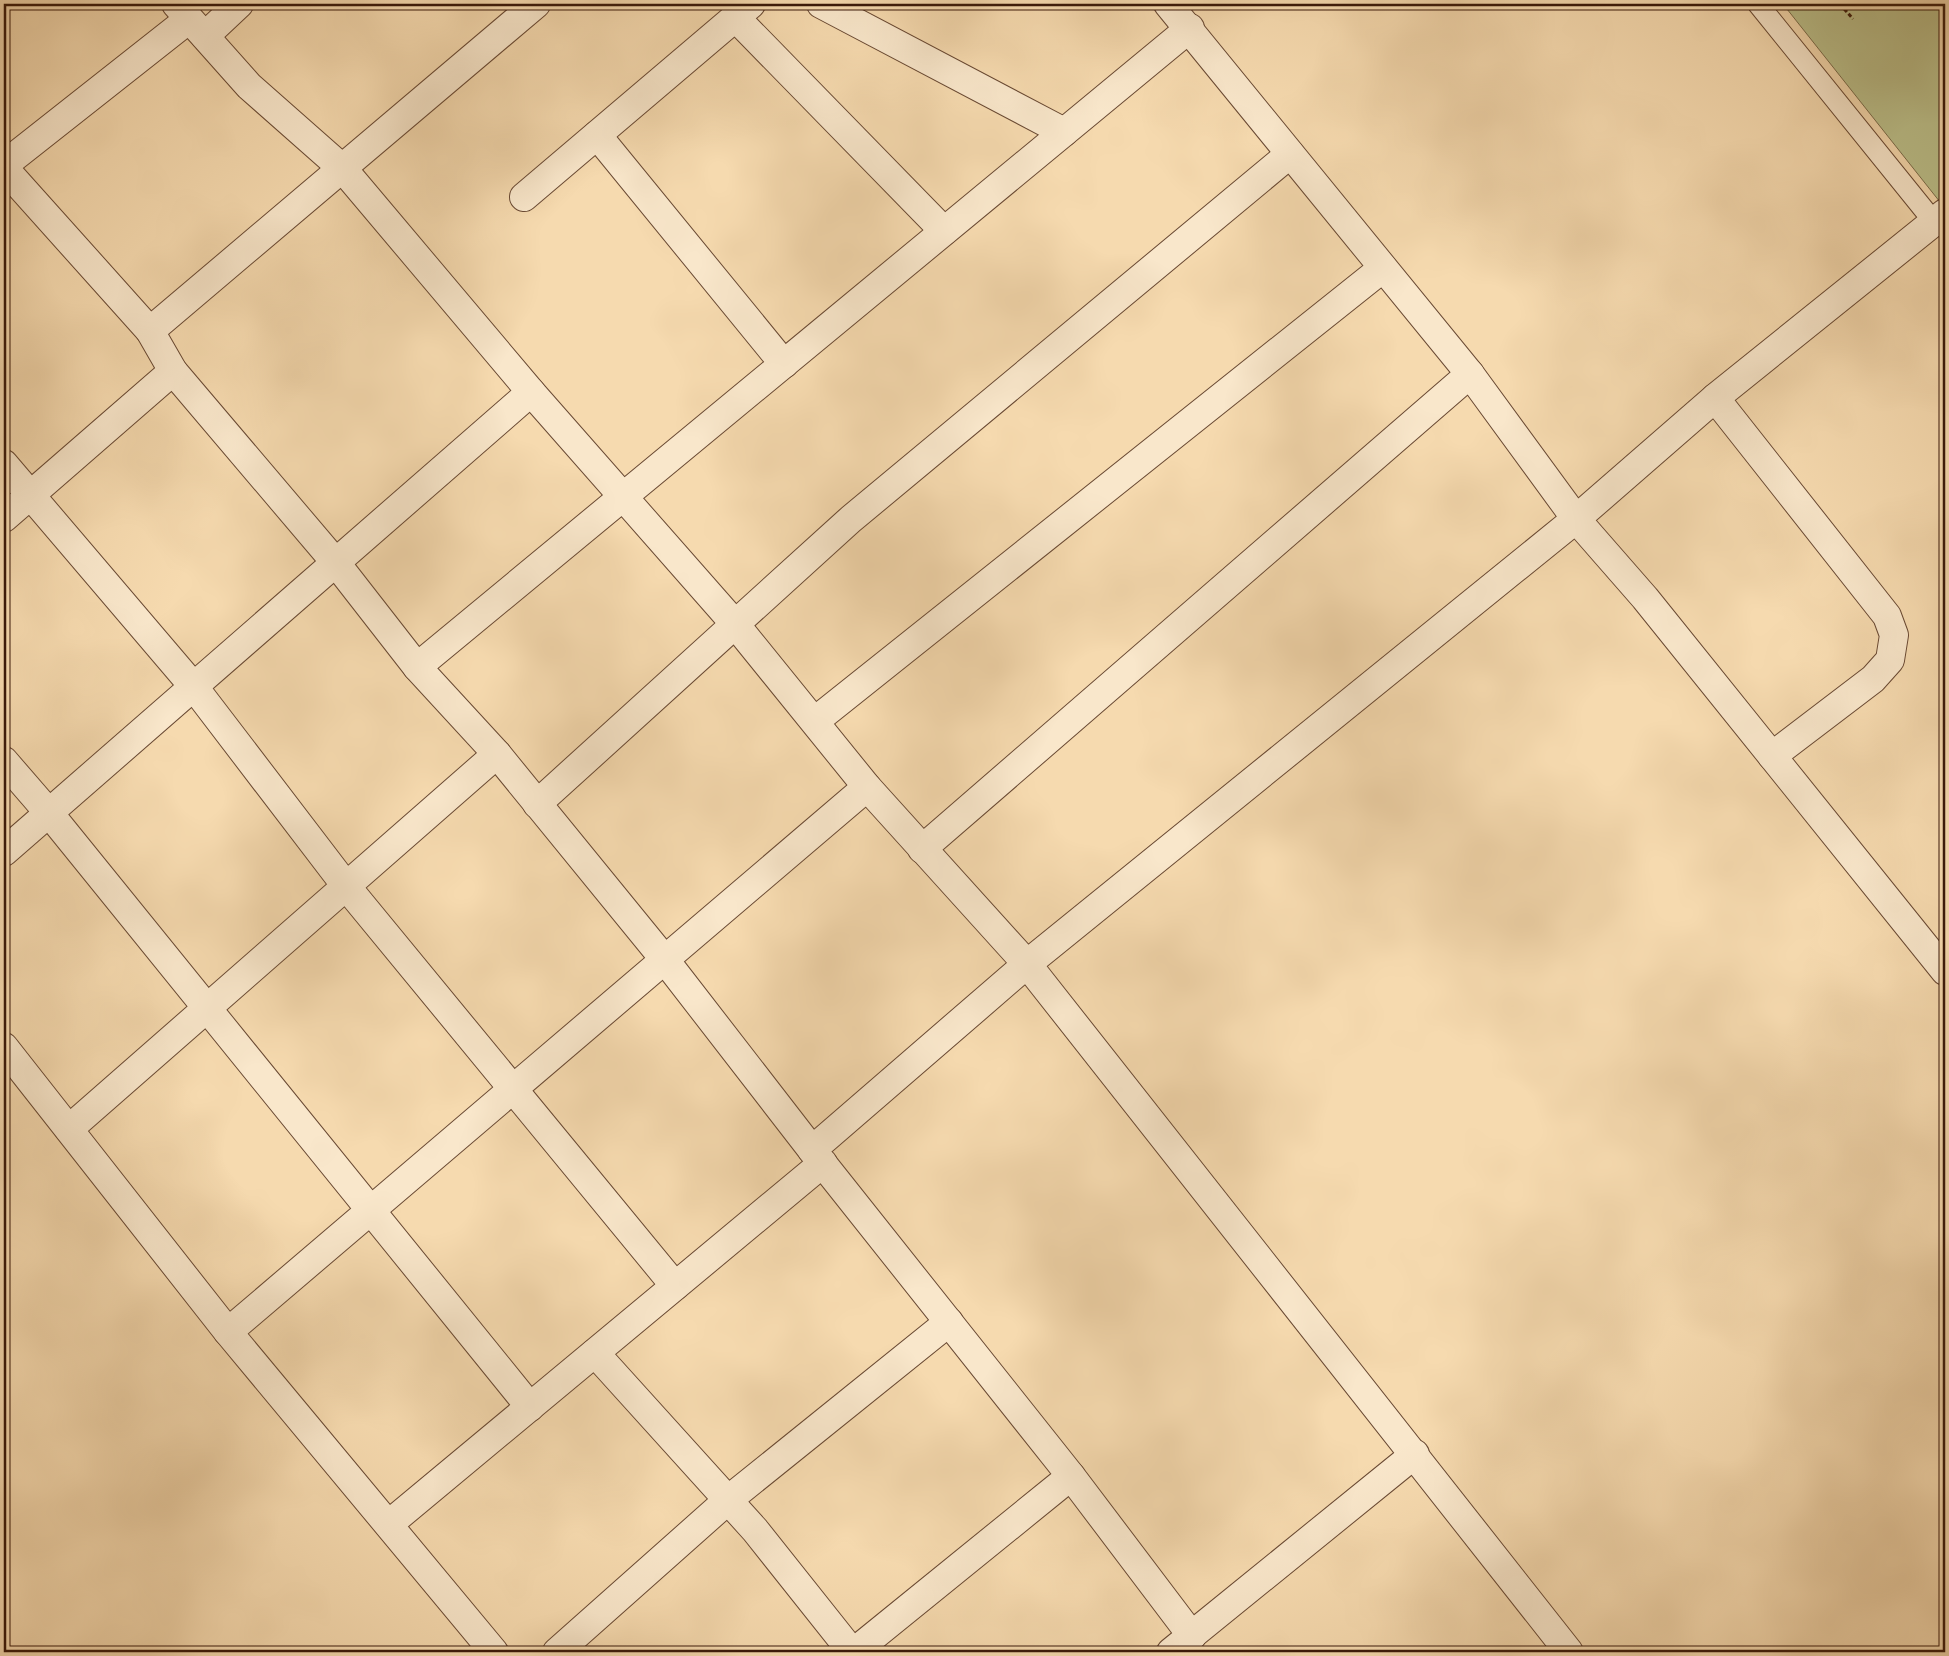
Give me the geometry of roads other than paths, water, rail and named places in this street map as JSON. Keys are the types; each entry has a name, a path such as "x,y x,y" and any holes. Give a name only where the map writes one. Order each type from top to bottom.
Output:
{"street":[{"path":"239,4 190,20 4,166 150,331 173,372 336,563 418,667 497,754 664,960 817,1157 1072,1476 1181,1644 1414,1454"},
{"path":"150,331 536,4"},
{"path":"822,4 1064,132"},
{"path":"1168,4 1190,28 1290,154 1470,374 1576,519 1645,598 1945,971"},
{"path":"524,197 743,11 944,231"},
{"path":"190,20 249,86 343,169 531,392 625,496 736,624 867,787 1027,964 1569,1652"},
{"path":"418,667 1190,28"},
{"path":"597,135 784,364"},
{"path":"537,804 850,519 1290,154"},
{"path":"389,1524 675,1286 1027,964 1576,519 1715,398 1940,218"},
{"path":"814,721 1383,268"},
{"path":"4,518 173,372"},
{"path":"922,848 1470,374"},
{"path":"4,852 531,392"},
{"path":"1715,398 1887,616 1894,635 1890,660 1873,678 1772,756"},
{"path":"4,464 194,687 346,886 675,1286"},
{"path":"69,1130 497,754"},
{"path":"4,761 49,813 208,1008 530,1407"},
{"path":"228,1332 867,787"},
{"path":"4,1047 228,1332 494,1652"},
{"path":"557,1652 728,1500 949,1322"},
{"path":"595,1353 728,1500 853,1652 1072,1476"}],"lane":[{"path":"1758,4 1940,218"}]}
